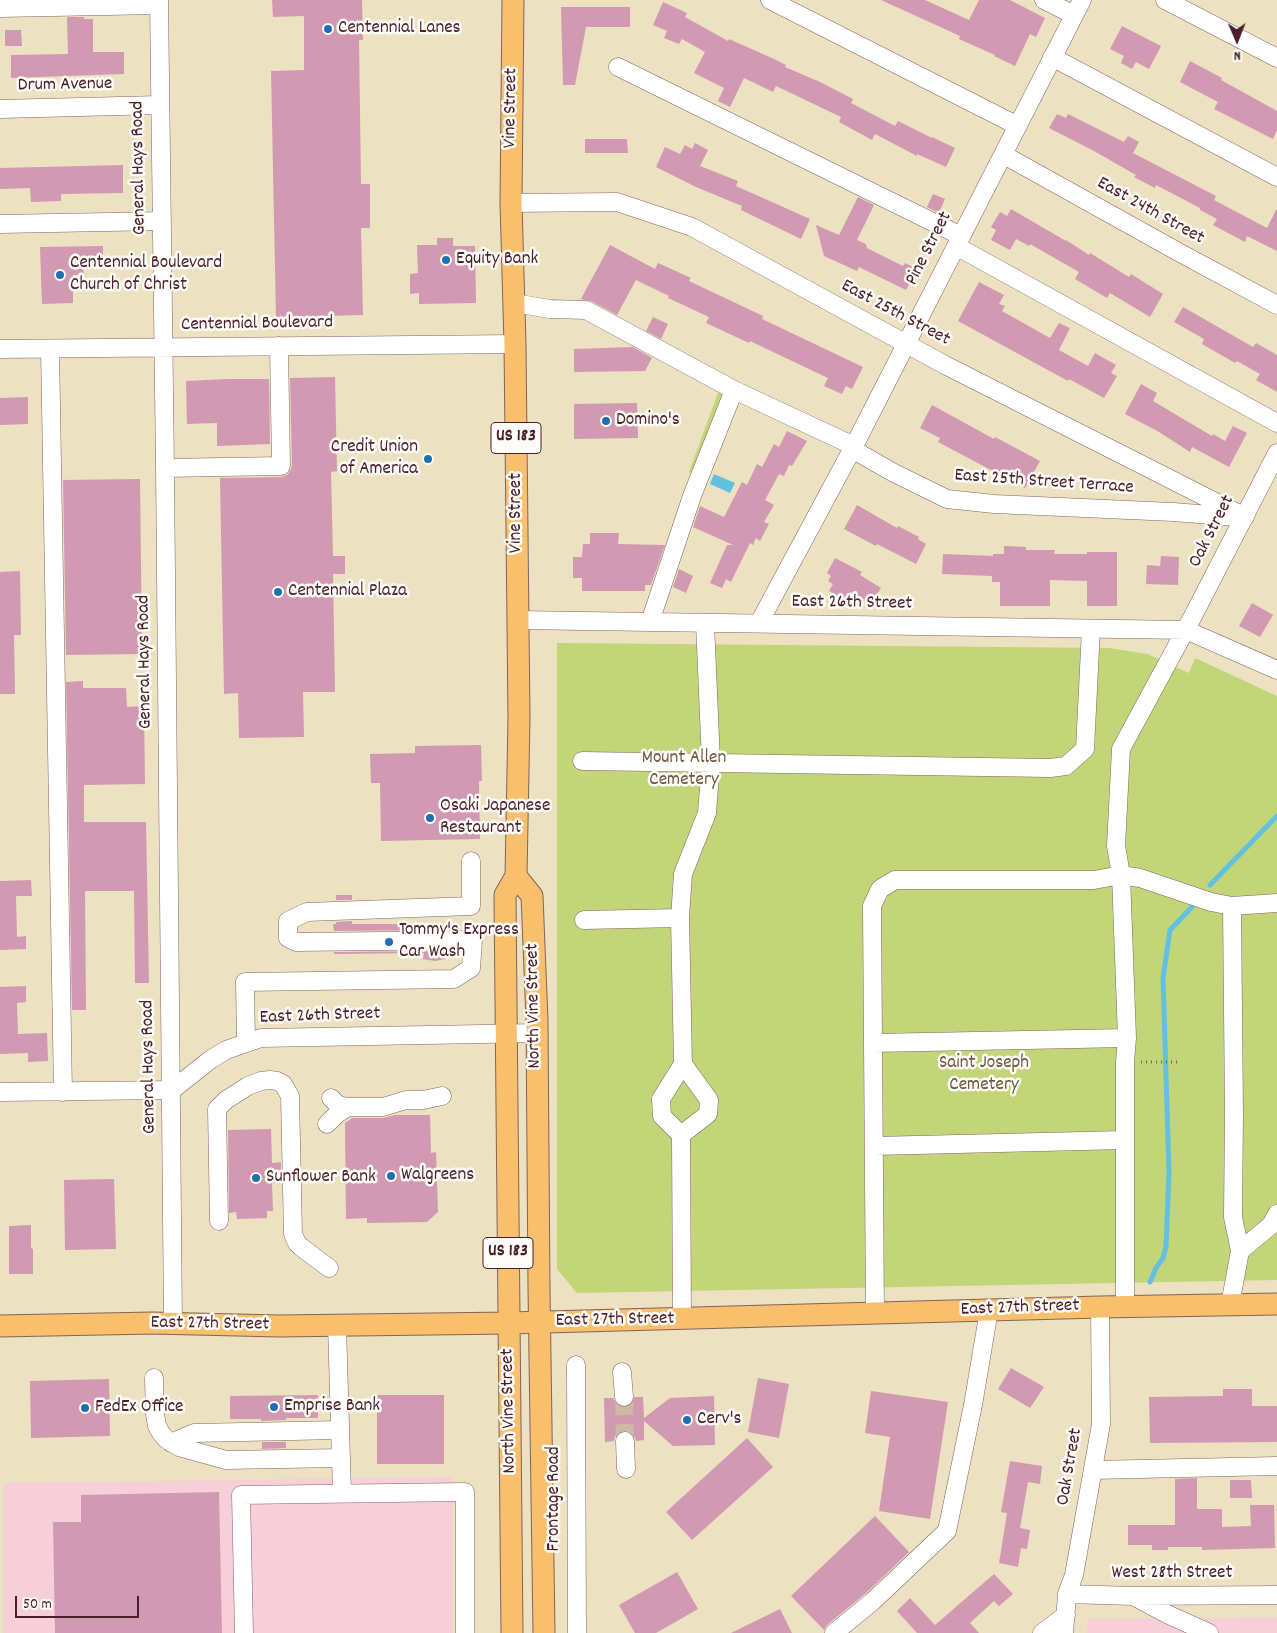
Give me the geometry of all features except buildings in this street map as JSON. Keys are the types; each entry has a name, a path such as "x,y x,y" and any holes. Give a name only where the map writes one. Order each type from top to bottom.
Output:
{"main road":[{"name":"Vine Street","path":"513,0 511,203 515,344 519,718 516,876"},
{"name":"North Vine Street","path":"512,1633 505,895 516,876 532,896 537,1033 544,1633"},
{"name":"East 27th Street","path":"0,1326 153,1323 337,1325 509,1323 1125,1306 1277,1304"}],"street":[{"path":"770,0 1018,126"},
{"path":"1044,0 1078,7"},
{"path":"1165,0 1277,58"},
{"path":"0,8 159,2"},
{"name":"General Hays Road","path":"159,2 173,1324"},
{"name":"Pine Street","path":"759,623 853,447 1078,7"},
{"path":"1052,57 1277,177"},
{"path":"618,68 958,241 1277,423"},
{"name":"Drum Avenue","path":"0,109 160,105"},
{"name":"East 24th Street","path":"1004,155 1182,254 1277,304"},
{"name":"East 25th Street","path":"511,203 617,202 692,227 953,369 1244,517"},
{"path":"0,224 162,221"},
{"name":"East 25th Street Terrace","path":"514,303 550,309 586,310 734,390 853,447 894,473 947,499 994,504 1244,517"},
{"name":"Centennial Boulevard","path":"0,349 515,344"},
{"path":"165,468 281,466 279,346"},
{"path":"50,349 63,1092"},
{"path":"650,622 692,496 734,390"},
{"name":"Oak Street","path":"1125,1306 1126,1038 1121,875 1116,846 1121,749 1186,630 1277,453"},
{"name":"East 26th Street","path":"518,620 1186,630"},
{"path":"682,1319 681,1135 662,1116 661,1099 683,1064 680,918 683,874 706,813 711,762 705,623"},
{"path":"582,761 1050,768 1066,766 1085,749 1091,628"},
{"path":"1186,630 1276,666"},
{"path":"246,1042 245,982 454,979 471,968 473,940 296,942 288,938 288,921 308,912 471,906 471,861"},
{"path":"875,1314 872,906 880,889 896,880 1094,880 1121,875 1140,878 1211,902 1232,906 1277,903"},
{"path":"1230,1305 1240,1252 1233,1216 1232,906"},
{"path":"584,920 680,918"},
{"name":"East 26th Street","path":"172,1090 226,1050 261,1038 278,1036 537,1033"},
{"path":"874,1043 1126,1038"},
{"path":"681,1135 708,1114 708,1100 683,1064"},
{"path":"218,1221 217,1110 226,1100 248,1086 261,1081 277,1081 283,1084 290,1096 293,1234 301,1247 329,1268"},
{"path":"0,1092 172,1090"},
{"path":"331,1098 338,1105 348,1108 383,1107 406,1100 424,1100 442,1096"},
{"path":"327,1124 337,1114 348,1108"},
{"path":"874,1146 1125,1140"},
{"path":"1240,1252 1271,1225 1277,1214"},
{"name":"Oak Street","path":"1064,1633 1067,1594 1074,1575 1101,1424 1100,1307"},
{"path":"834,1633 873,1601 947,1531 973,1405 989,1310"},
{"path":"337,1325 342,1493"},
{"name":"Frontage Road","path":"576,1365 578,1633"},
{"path":"622,1372 624,1398"},
{"path":"154,1378 157,1426 171,1443 188,1451 226,1460 340,1444"},
{"path":"625,1441 626,1469"},
{"path":"171,1443 340,1444"},
{"path":"1093,1470 1277,1466"},
{"path":"244,1633 241,1495 465,1492 465,1633"},
{"name":"West 28th Street","path":"1067,1594 1134,1596 1277,1595"},
{"path":"1134,1596 1169,1615 1209,1633"},
{"path":"1042,1633 1066,1615"}],"path":[{"path":"1154,1062 1181,1062"}],"shaded area":[{"path":"452,1477 453,1633 3,1633 3,1483"},
{"path":"1277,1617 1277,1633 1087,1633 1088,1619"}],"green space":[{"path":"720,390 723,391 723,395 694,475 689,472"},
{"path":"557,643 1109,648 1147,654 1189,673 1195,658 1277,696 1277,1280 577,1293 557,1269"}],"water":[{"path":"714,474 735,483 730,493 710,484"}],"waterway":[{"path":"1210,885 1277,816"},
{"path":"1150,1282 1163,1258 1166,1247 1169,1172 1163,978 1170,930 1192,907"}],"tunnel":[{"path":"624,1397 625,1441"}],"place":[{"name":"Centennial Lanes","path":"328,29"},
{"name":"Equity Bank","path":"446,260"},
{"name":"Centennial Boulevard Church of Christ","path":"60,275"},
{"name":"Domino's","path":"606,421"},
{"name":"Credit Union of America","path":"428,459"},
{"name":"Centennial Plaza","path":"278,592"},
{"name":"Osaki Japanese Restaurant","path":"430,818"},
{"name":"Tommy's Express Car Wash","path":"389,942"},
{"name":"Walgreens","path":"391,1176"},
{"name":"Sunflower Bank","path":"256,1178"},
{"name":"Emprise Bank","path":"274,1407"},
{"name":"FedEx Office","path":"85,1408"},
{"name":"Cerv's","path":"687,1420"}],"park label":[{"name":"Mount Allen Cemetery","path":"684,770"},
{"name":"Saint Joseph Cemetery","path":"984,1075"}]}
